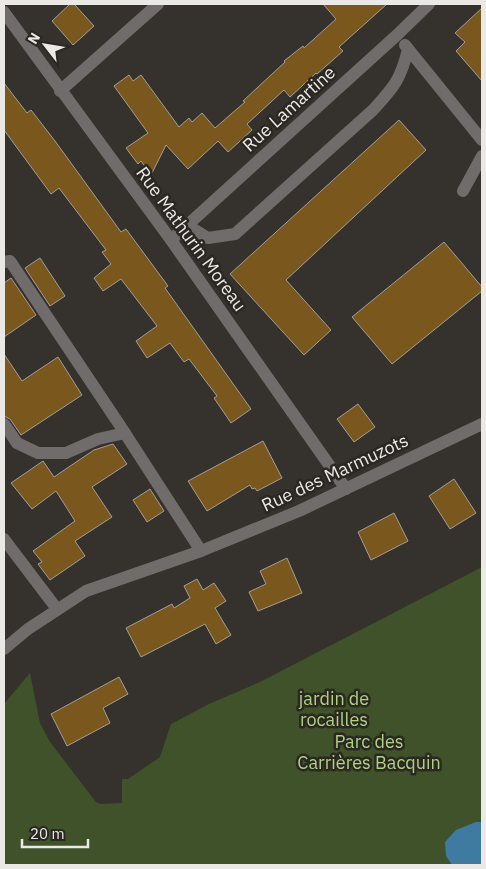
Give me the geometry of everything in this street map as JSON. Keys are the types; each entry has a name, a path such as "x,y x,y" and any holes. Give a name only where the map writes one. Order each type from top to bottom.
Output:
{"street":[{"path":"60,91 158,4"},
{"name":"Rue Lamartine","path":"171,240 429,4"},
{"name":"Rue Mathurin Moreau","path":"4,12 60,91 171,240 346,489"},
{"path":"397,35 482,140"},
{"path":"187,225 208,238 235,234 373,110 391,90 402,71 408,49"},
{"path":"463,191 482,156"},
{"path":"4,262 10,261 126,434 201,551"},
{"path":"4,424 17,443 38,453 66,453 98,439 126,434"},
{"name":"Rue des Marmuzots","path":"4,648 28,629 86,591 201,551 299,511 482,424"},
{"path":"4,539 57,609"}],"green space":[{"name":"Parc des Carrières Bacquin","path":"482,567 482,865 4,865 4,704 30,673 40,723 50,742 96,802 100,804 122,803 122,779 128,779 160,757 171,724 209,704 260,682"}],"water":[{"path":"476,822 482,822 482,864 452,865 446,856 445,842 456,830"}],"building":[{"path":"70,4 74,4 94,26 73,45 52,21"},
{"path":"323,4 387,4 339,47 343,51 317,74 290,97 284,90 247,124 252,130 228,152 218,141 188,169 166,145 151,175 141,161 138,164 126,148 148,133 114,86 129,75 133,81 141,75 179,127 189,118 192,122 202,113 215,128 245,102 243,101 284,61 303,46 304,48 336,19"},
{"path":"482,8 482,81 456,51 465,42 455,33"},
{"path":"4,83 27,113 31,110 121,232 126,229 168,286 165,288 251,409 231,423 214,398 217,396 189,359 184,362 170,343 147,358 136,341 157,326 121,279 103,291 94,278 111,264 102,252 106,250 59,188 51,194 4,130"},
{"path":"399,120 426,150 286,280 331,330 304,355 230,274"},
{"path":"444,242 482,287 482,291 392,364 352,317"},
{"path":"40,258 65,296 50,306 25,268"},
{"path":"11,278 36,315 4,337 4,283"},
{"path":"4,354 22,381 58,357 82,395 21,435 10,419 4,416"},
{"path":"358,404 375,427 354,442 337,419"},
{"path":"263,441 282,478 257,491 255,488 252,489 250,485 207,511 188,481"},
{"path":"113,444 127,464 92,487 112,517 75,541 85,556 50,580 38,564 42,562 33,551 75,521 56,491 32,509 11,483 43,461 54,477 94,450"},
{"path":"454,479 476,513 450,529 429,496"},
{"path":"150,489 164,511 147,522 133,500"},
{"path":"394,513 408,541 371,560 358,532"},
{"path":"287,558 302,593 258,611 249,592 266,584 260,571"},
{"path":"197,579 203,590 214,583 226,601 215,608 231,635 216,644 205,624 141,657 126,628 172,604 174,608 190,598 184,586"},
{"path":"119,677 128,694 103,708 110,723 67,746 51,714"}],"park label":[{"name":"jardin de rocailles","path":"334,710"}]}
